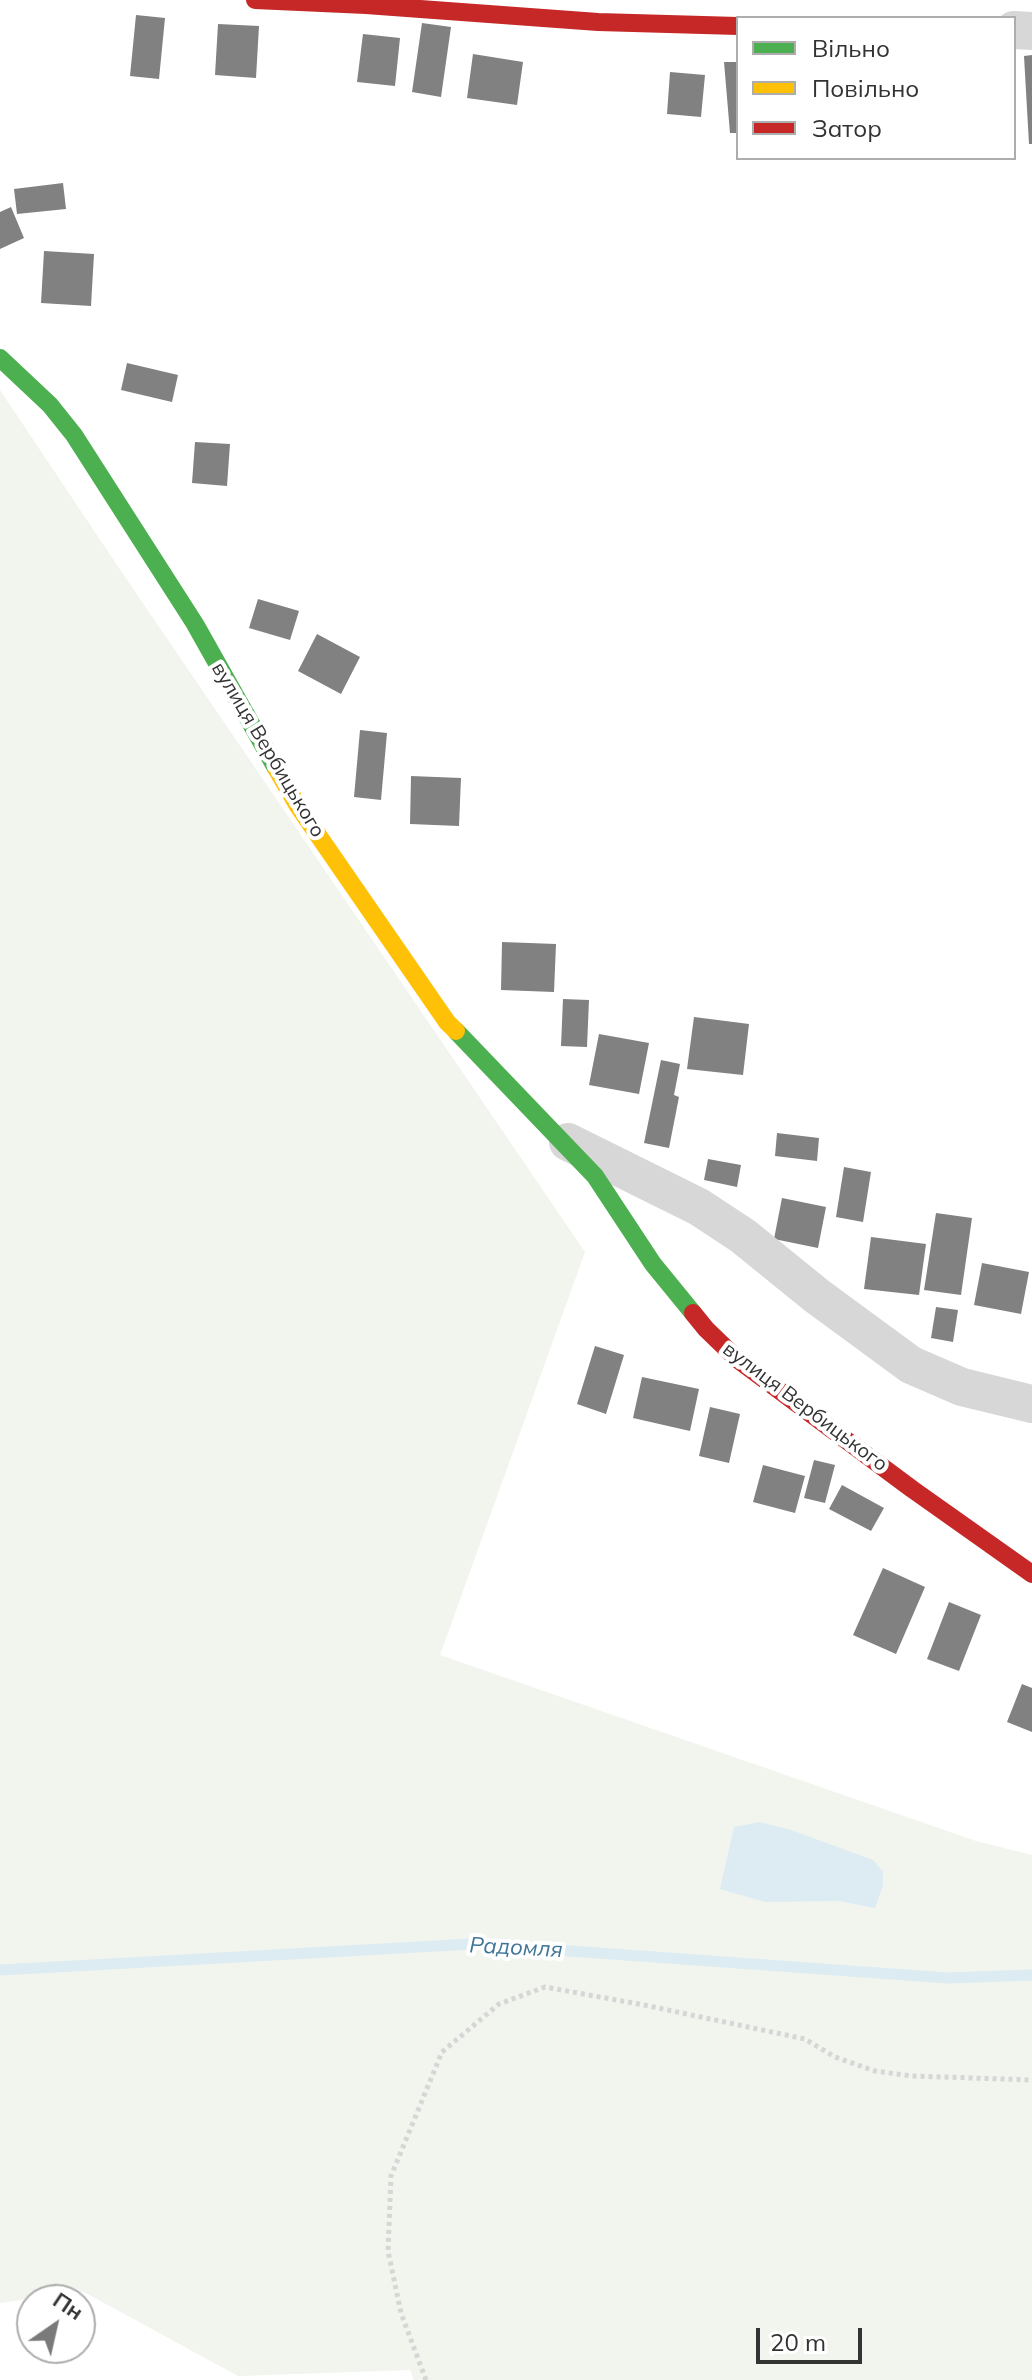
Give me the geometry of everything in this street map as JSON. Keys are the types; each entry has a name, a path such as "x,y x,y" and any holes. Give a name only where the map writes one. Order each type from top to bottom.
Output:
{"street":[{"path":"255,0 598,22 736,26"},
{"name":"вулиця Вербицького","path":"0,358 50,405 74,435 195,624 298,806 447,1022 595,1176 653,1264 706,1329 737,1359 1032,1574"},
{"name":"вулиця Вербицького","path":"552,1132 589,1154 699,1207 743,1236 817,1296 911,1365 962,1387 1032,1404"}],"path":[{"path":"426,2380 401,2313 388,2251 391,2176 442,2052 499,2004 545,1987 805,2039 835,2057 875,2071 912,2076 1032,2080"}],"shaded area":[{"path":"0,390 585,1252 440,1655 976,1841 1032,1855 1032,2380 414,2380 410,2370 238,2376 96,2299 96,2284 16,2284 16,2301 0,2303"},
{"path":"760,1822 873,1860 883,1872 883,1885 875,1908 839,1901 765,1902 720,1889 734,1827"}],"building":[{"path":"136,15 165,18 159,79 130,76"},
{"path":"422,23 451,27 441,97 412,92"},
{"path":"218,24 259,26 256,78 215,75"},
{"path":"363,34 400,38 395,86 357,82"},
{"path":"473,54 523,62 517,105 467,98"},
{"path":"1032,55 1032,144 1029,144 1024,56"},
{"path":"724,62 736,62 736,133 730,133"},
{"path":"670,72 705,75 701,117 667,114"},
{"path":"63,183 66,209 17,214 14,189"},
{"path":"11,207 24,238 0,249 0,212"},
{"path":"44,251 94,254 91,306 41,303"},
{"path":"127,363 178,375 172,402 121,390"},
{"path":"195,442 230,444 227,486 192,483"},
{"path":"258,599 299,611 290,640 249,628"},
{"path":"317,634 360,657 341,694 298,671"},
{"path":"360,730 387,733 381,800 354,797"},
{"path":"411,776 461,778 459,826 410,824"},
{"path":"502,942 556,944 554,992 501,990"},
{"path":"563,999 589,1000 587,1047 561,1046"},
{"path":"694,1017 749,1024 743,1075 687,1069"},
{"path":"599,1034 649,1043 639,1094 589,1085"},
{"path":"661,1060 680,1064 674,1095 679,1097 669,1148 644,1143"},
{"path":"777,1133 819,1138 817,1161 775,1156"},
{"path":"708,1159 741,1165 737,1187 704,1180"},
{"path":"844,1167 871,1172 863,1222 836,1217"},
{"path":"782,1198 826,1207 818,1248 774,1239"},
{"path":"936,1213 972,1218 961,1295 924,1290"},
{"path":"871,1237 926,1244 919,1295 864,1289"},
{"path":"982,1263 1029,1272 1021,1314 974,1305"},
{"path":"936,1307 958,1310 953,1342 931,1338"},
{"path":"595,1346 624,1355 606,1414 577,1404"},
{"path":"642,1377 699,1389 690,1431 633,1418"},
{"path":"710,1407 740,1414 729,1463 699,1456"},
{"path":"814,1460 835,1465 825,1503 804,1498"},
{"path":"763,1465 805,1476 795,1513 753,1502"},
{"path":"842,1485 884,1508 871,1531 829,1509"},
{"path":"883,1568 925,1587 896,1654 853,1635"},
{"path":"949,1602 981,1615 959,1671 927,1659"},
{"path":"1022,1684 1032,1688 1032,1732 1007,1722"}],"waterway":[{"name":"Радомля","path":"0,1970 472,1944 948,1978 1032,1975"}],"traffic: fast":[{"path":"0,358 50,405 74,435 195,624 276,768"},
{"path":"456,1031 595,1176 653,1264 693,1313"}],"traffic: slow":[{"path":"276,768 298,806 456,1031"}],"traffic: jam":[{"path":"255,0 598,22 736,26"},
{"path":"693,1313 737,1359 1032,1574"}]}
